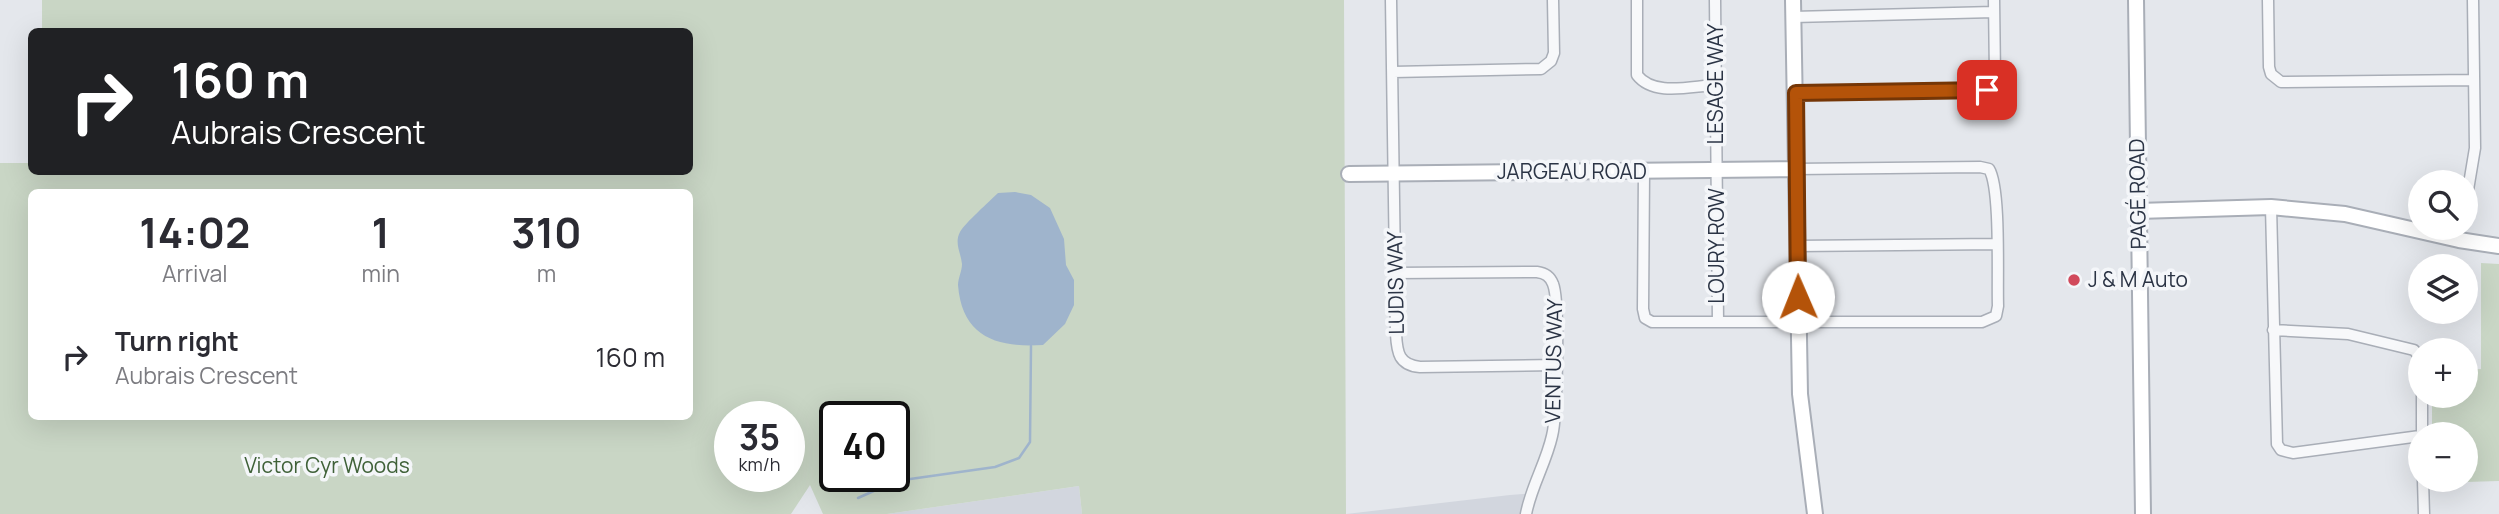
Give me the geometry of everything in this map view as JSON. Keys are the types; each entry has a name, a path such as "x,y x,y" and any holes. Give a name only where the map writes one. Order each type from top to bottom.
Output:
{"street":[{"name":"LUDIS WAY","path":"1391,0 1395,273 1399,356 1406,364 1423,368 1556,365"},
{"path":"1393,72 1541,69 1551,61 1554,53 1553,0"},
{"path":"1637,0 1637,75 1643,83 1662,88 1716,85"},
{"name":"LESAGE WAY","path":"1715,0 1717,169"},
{"path":"1793,0 1801,404 1815,514"},
{"path":"1796,93 1987,90 1993,85 1995,76 1994,0"},
{"name":"PAGÉ ROAD","path":"2136,0 2143,514"},
{"path":"2268,0 2269,67 2271,74 2281,82 2474,80"},
{"path":"2471,170 2475,148 2473,0"},
{"path":"1793,17 1994,12"},
{"name":"LOURY ROW","path":"1717,169 1718,322"},
{"path":"1644,172 1645,318 1652,322 1982,322 1996,316 1998,306 1994,177 1989,169 1795,169"},
{"name":"JARGEAU ROAD","path":"1349,174 1795,169"},
{"path":"2271,207 2275,436 2281,450 2293,453 2408,437"},
{"path":"2138,211 2271,207 2345,214 2408,225"},
{"path":"2478,240 2499,246"},
{"path":"1797,246 1997,244"},
{"name":"VENTUS WAY","path":"1395,273 1533,272 1551,278 1555,291 1556,365 1553,434 1526,514"},
{"path":"2273,330 2348,334 2408,349"},
{"path":"2423,492 2424,514"}],"shaded area":[{"path":"1079,486 1082,514 887,514"},
{"path":"1537,493 1532,514 1346,514 1510,495"}],"green space":[{"name":"Victor Cyr Woods","path":"42,0 1344,0 1346,514 1082,514 1079,486 887,514 823,514 810,485 791,514 0,514 0,163 28,163 28,175 693,175 693,28 42,28"},
{"path":"2481,263 2499,264 2499,481 2478,482 2478,422 2432,422 2432,408 2478,408 2478,369 2481,369"}],"water":[{"path":"998,193 1031,195 1050,208 1064,239 1066,265 1074,280 1074,305 1065,324 1043,345 1011,344 985,336 966,317 961,303 958,285 962,264 958,236"}],"waterway":[{"path":"858,498 896,481 995,467 1019,458 1030,442 1031,346"}],"place":[{"name":"J & M Auto","path":"2074,280"}],"route":[{"path":"1798,297 1796,93 1987,90"}]}
